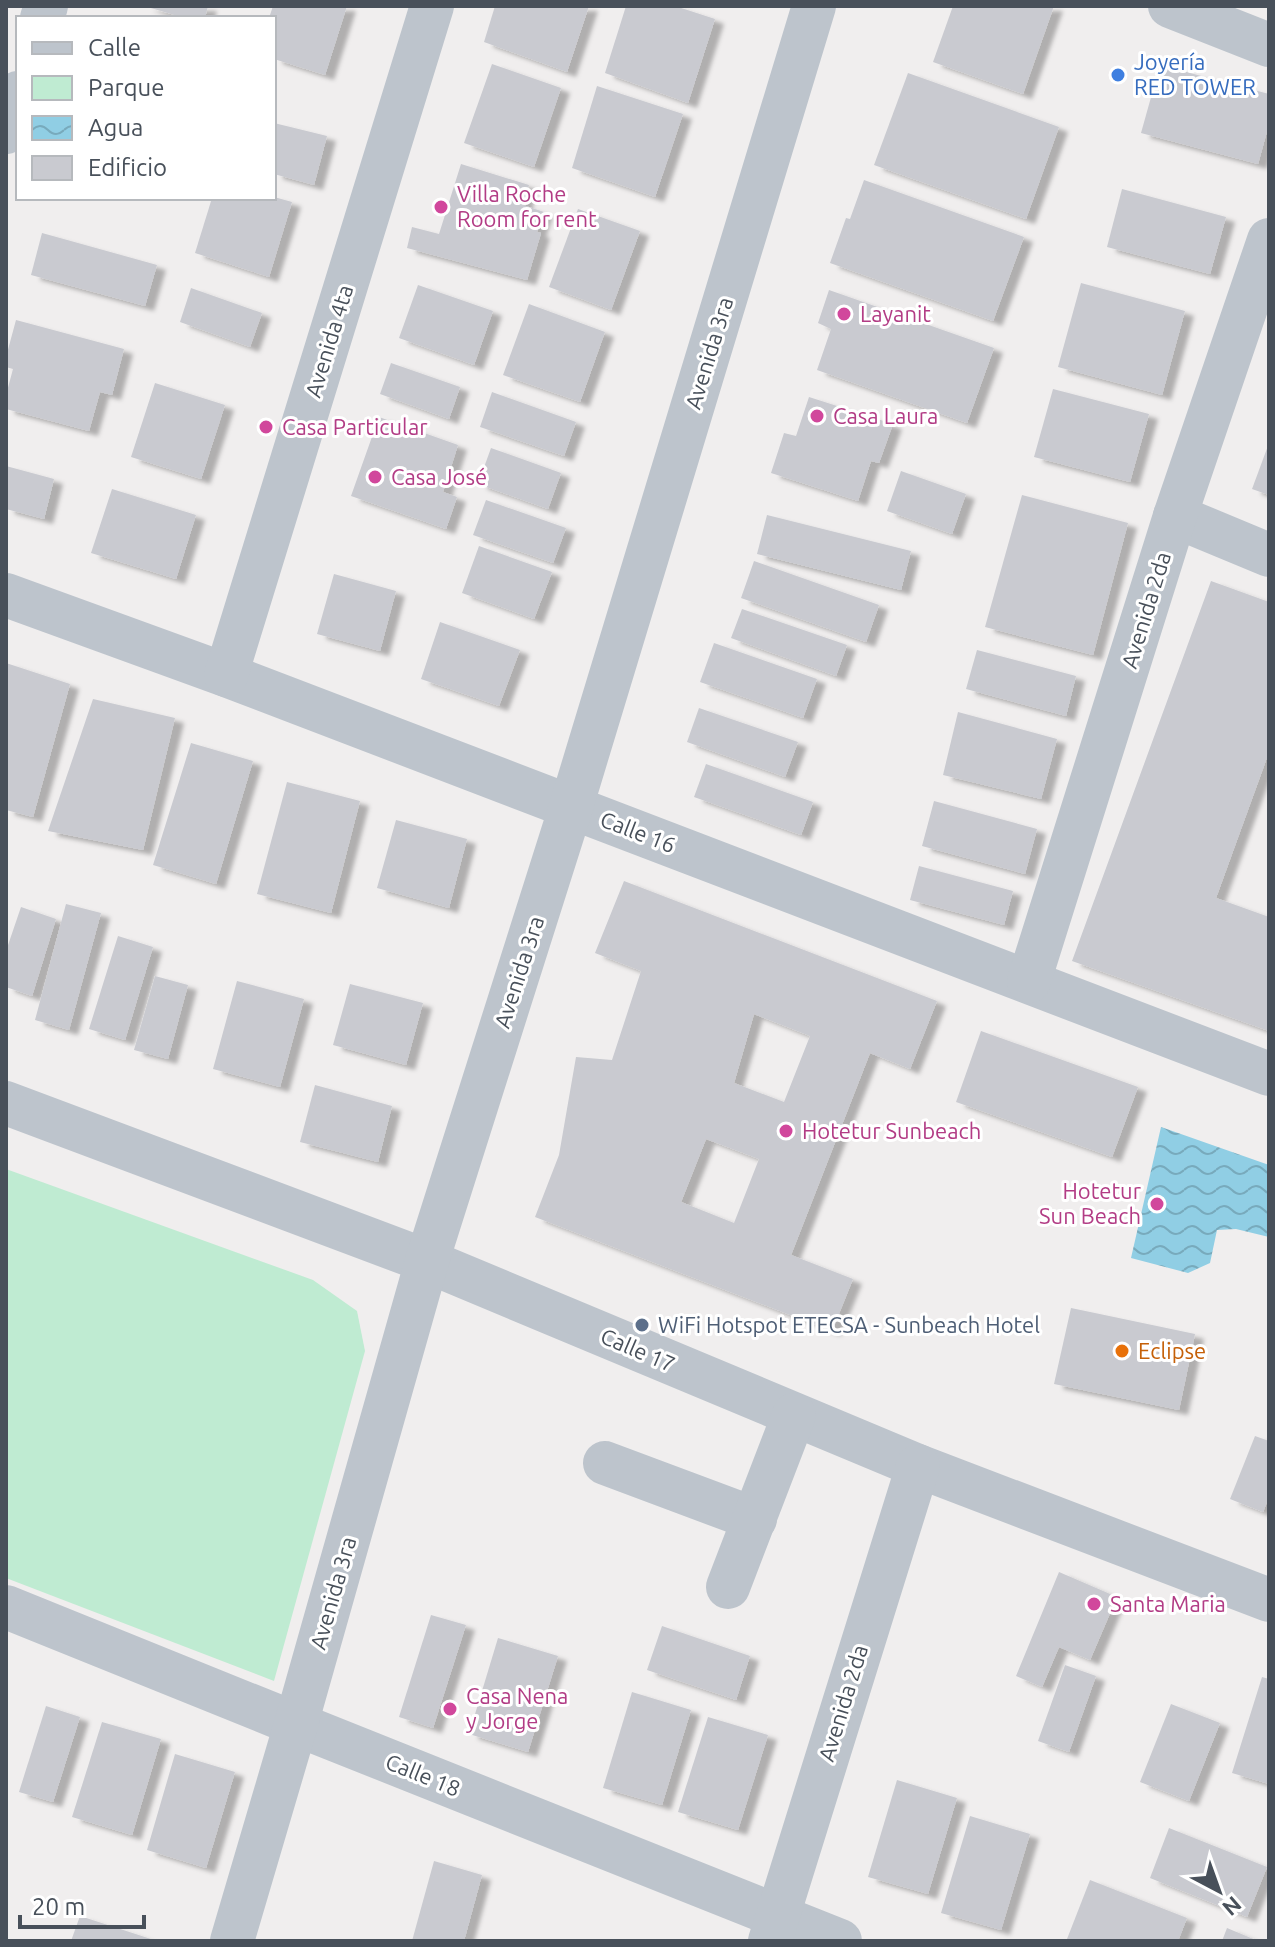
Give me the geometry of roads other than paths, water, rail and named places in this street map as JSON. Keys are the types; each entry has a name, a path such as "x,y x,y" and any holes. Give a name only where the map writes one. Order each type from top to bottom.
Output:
{"street":[{"name":"Avenida 4ta","path":"226,675 432,6"},
{"name":"Avenida 3ra","path":"232,1941 427,1261 571,807 814,6"},
{"path":"1170,6 1269,45"},
{"path":"6,132 16,100"},
{"name":"Avenida 2da","path":"1029,981 1175,516 1269,240"},
{"path":"1175,516 1269,555"},
{"name":"Calle 16","path":"6,595 226,675 1269,1074"},
{"name":"Calle 17","path":"6,1103 427,1261 918,1466 1269,1600"},
{"path":"728,1587 794,1415"},
{"path":"605,1463 755,1519"},
{"name":"Avenida 2da","path":"773,1929 918,1466"},
{"name":"Calle 18","path":"6,1607 296,1724 773,1929 840,1941"}],"water":[{"path":"1161,1127 1269,1165 1269,1237 1236,1229 1217,1230 1210,1263 1188,1273 1131,1258"}],"place":[{"name":"Joyería RED TOWER","path":"1118,75"},
{"name":"Villa Roche Room for rent","path":"441,207"},
{"name":"Layanit","path":"844,314"},
{"name":"Casa Laura","path":"817,416"},
{"name":"Casa Particular","path":"266,427"},
{"name":"Casa José","path":"375,477"},
{"name":"Hotetur Sunbeach","path":"786,1131"},
{"name":"Hotetur Sun Beach","path":"1157,1204"},
{"name":"WiFi Hotspot ETECSA - Sunbeach Hotel","path":"642,1325"},
{"name":"Eclipse","path":"1122,1351"},
{"name":"Santa Maria","path":"1094,1604"},
{"name":"Casa Nena y Jorge","path":"450,1709"}]}
